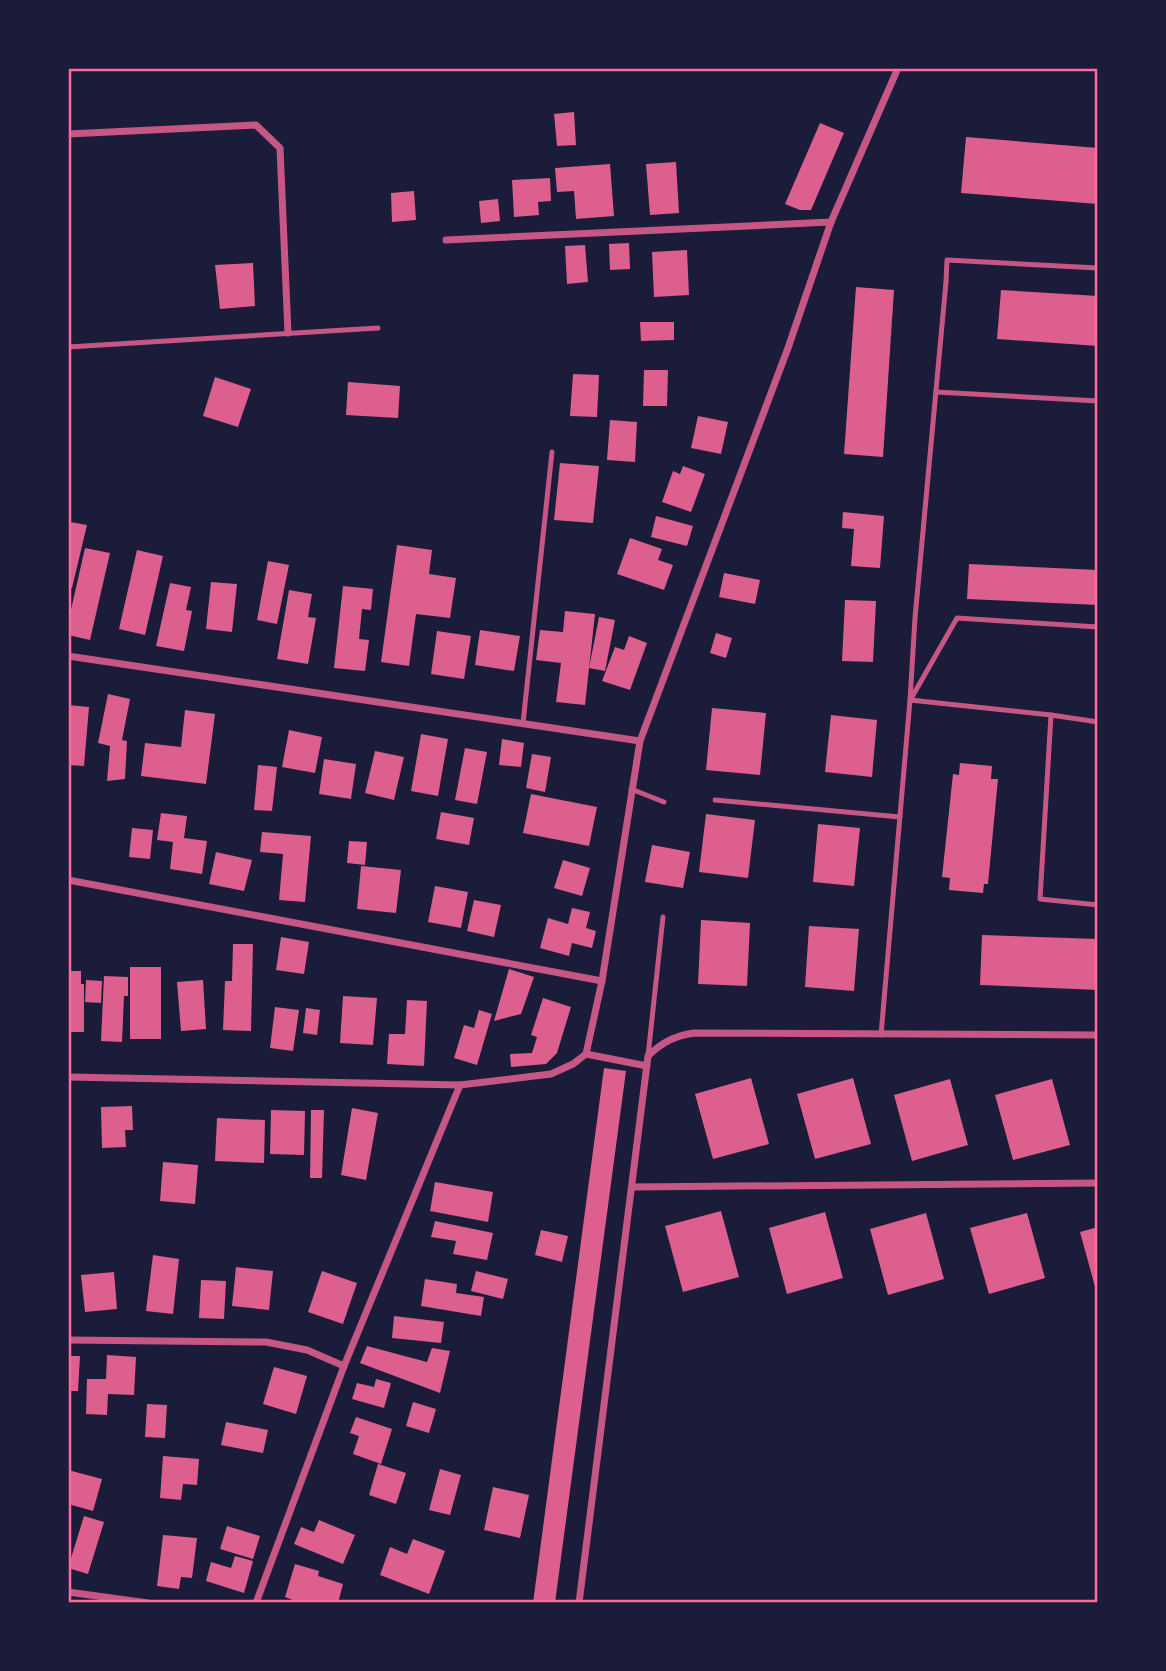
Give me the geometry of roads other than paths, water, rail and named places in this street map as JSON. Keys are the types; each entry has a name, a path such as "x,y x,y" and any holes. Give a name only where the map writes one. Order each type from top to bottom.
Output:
{"street":[{"path":"68,1077 460,1085 551,1074 573,1064 586,1054 602,981 639,741 788,348 831,222 898,68"},
{"path":"68,134 256,125 280,148 288,333"},
{"path":"446,240 831,222"},
{"path":"68,656 639,741"},
{"path":"68,880 602,981"},
{"path":"579,1603 648,1056 666,1041 694,1033 1098,1035"},
{"path":"586,1054 647,1066"},
{"path":"256,1603 345,1366 460,1085"},
{"path":"632,1188 1098,1183"},
{"path":"68,1340 267,1342 307,1350 345,1366"},
{"path":"68,1591 148,1603"}],"lane":[{"path":"881,1035 947,260 1098,268"},
{"path":"68,347 378,328"},
{"path":"936,392 1098,401"},
{"path":"523,723 552,452"},
{"path":"911,701 957,618 1098,627"},
{"path":"911,701 1098,722"},
{"path":"1051,715 1040,899 1098,905"},
{"path":"632,789 664,802"},
{"path":"715,800 901,817"},
{"path":"648,1056 663,918"}]}
